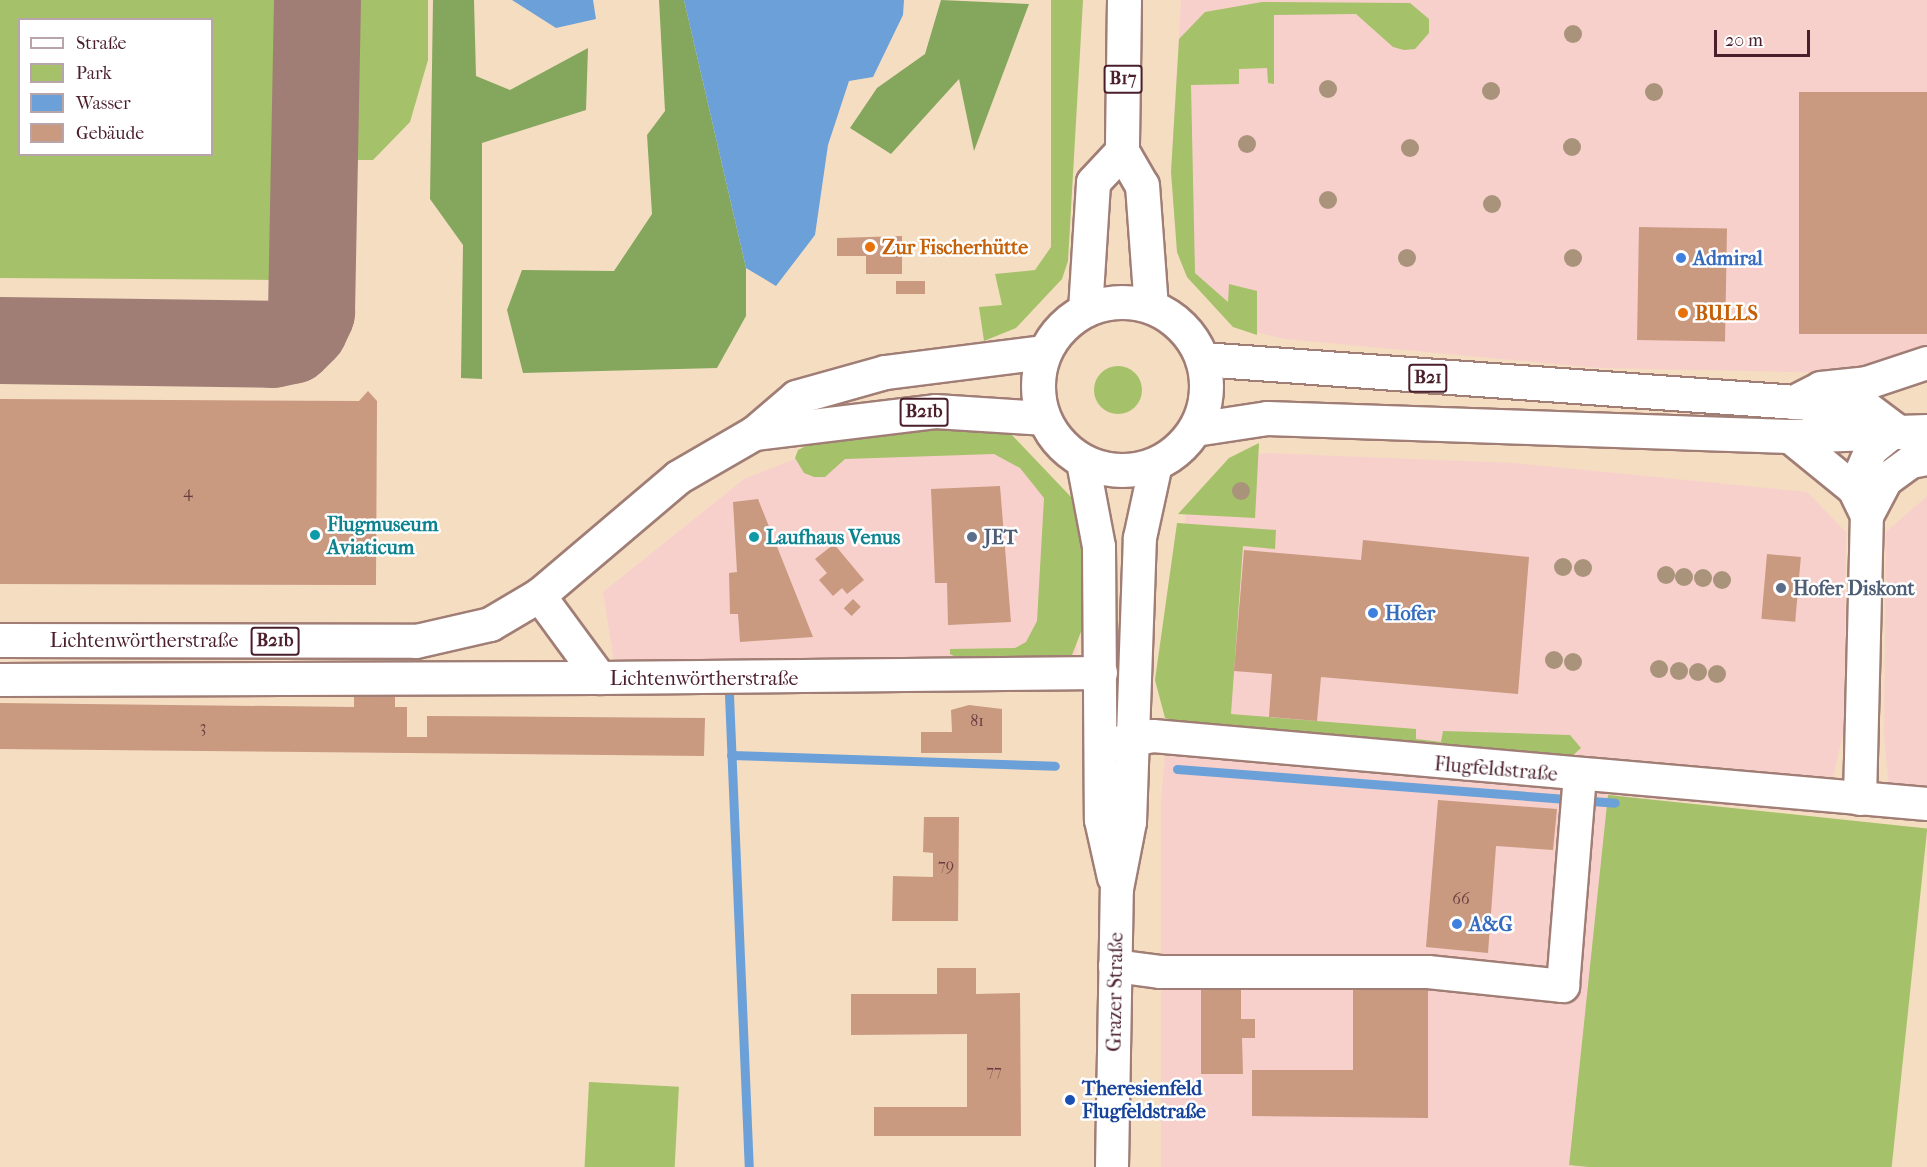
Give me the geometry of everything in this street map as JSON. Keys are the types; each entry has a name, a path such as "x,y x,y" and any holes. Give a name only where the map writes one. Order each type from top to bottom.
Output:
{"main road":[{"name":"B17","path":"1122,152 1124,0"},
{"path":"1084,310 1093,182 1122,152 1142,185 1151,307"},
{"path":"1106,303 1151,307 1174,320 1202,359 1206,384 1195,429 1181,448 1156,464 1107,470 1083,462 1060,445 1042,418 1038,375 1044,352 1061,327 1084,310 1106,303"},
{"name":"B21b","path":"539,595 678,477 754,434 796,397 885,372 1044,352"},
{"name":"B21","path":"1202,359 1865,407 1912,430"},
{"name":"B21b","path":"754,434 935,411 1042,418"},
{"path":"1195,429 1267,418 1789,436 1857,437 1912,430"},
{"name":"Lichtenwörtherstraße","path":"0,640 416,641 490,624 539,595"}],"street":[{"path":"1792,403 1821,388 1867,383 1927,363"},
{"path":"1860,799 1861,502 1871,450 1912,430"},
{"path":"1789,436 1861,502"},
{"path":"1861,502 1911,462 1927,459"},
{"path":"1083,462 1099,547 1101,820 1117,889"},
{"path":"1117,889 1130,822 1140,538 1156,464"},
{"name":"Lichtenwörtherstraße","path":"539,595 600,678 1101,673"},
{"path":"0,680 600,678"},
{"path":"1101,746 1132,736"},
{"name":"Flugfeldstraße","path":"1132,736 1585,788 1860,799 1927,804"},
{"path":"1115,966 1160,972 1428,972 1563,986 1585,788"},
{"name":"Grazer Straße","path":"1112,1167 1117,889"}],"shaded area":[{"path":"1181,0 1927,0 1927,375 1599,368 1285,339 1233,327 1187,277 1177,252 1171,172"},
{"path":"1008,441 1071,534 1077,652 1048,692 619,693 603,592 744,479 815,451"},
{"path":"1265,453 1514,463 1807,492 1846,532 1844,729 1825,814 1608,795 1607,1167 1161,1167 1161,802 1186,511 1246,457"},
{"path":"1927,496 1927,822 1892,819 1884,736 1886,532"}],"green space":[{"path":"0,0 276,0 294,32 290,152 287,160 276,161 274,280 0,278"},
{"path":"341,0 428,0 428,60 410,122 373,160 340,160 337,152"},
{"path":"433,0 474,0 476,76 510,90 588,48 586,110 482,143 482,379 461,378 463,245 430,199"},
{"path":"659,0 684,0 746,268 746,316 717,368 523,373 507,310 522,270 614,271 652,214 647,135 665,111"},
{"path":"941,0 1029,4 974,151 959,79 891,154 850,128 877,88 925,54"},
{"path":"1051,0 1083,0 1068,261 1062,279 1016,328 984,341 979,307 1002,305 995,274 1035,270 1051,247"},
{"path":"1262,2 1410,3 1429,19 1429,33 1415,49 1404,50 1393,47 1356,14 1274,15 1274,84 1268,83 1267,68 1239,69 1239,84 1191,85 1195,273 1228,302 1229,284 1257,291 1257,335 1233,327 1187,277 1177,252 1171,172 1179,39 1205,12"},
{"path":"1113,366 1123,366 1138,376 1142,390 1141,399 1132,410 1123,414 1113,414 1098,404 1094,395 1094,385 1104,370"},
{"path":"933,425 1010,433 1071,497 1086,569 1084,624 1072,655 1061,662 963,661 950,654 950,649 1015,648 1026,642 1037,621 1044,498 1020,468 994,454 845,459 825,477 814,477 804,473 795,458 798,450 808,445 849,434"},
{"path":"1259,443 1255,518 1178,514 1229,458"},
{"path":"1177,523 1276,530 1275,549 1243,546 1231,714 1416,729 1416,739 1441,742 1443,731 1570,735 1581,748 1570,758 1187,727 1165,718 1155,680"},
{"path":"1608,795 1927,829 1892,1167 1589,1167 1569,1165"},
{"path":"589,1082 679,1087 675,1167 585,1167"}],"water":[{"path":"512,0 593,0 596,19 556,28"},
{"path":"684,0 904,0 903,15 873,77 849,81 828,145 815,235 776,286 746,268"}],"building":[{"path":"1799,92 1927,92 1927,334 1799,334"},
{"path":"1639,227 1727,229 1725,342 1637,340"},
{"name":"Zur Fischerhütte","path":"902,236 902,274 866,274 866,256 837,256 837,238"},
{"path":"896,281 925,281 925,294 896,294"},
{"path":"368,391 377,401 376,585 0,584 0,399 359,401"},
{"path":"1000,486 1011,622 948,625 947,583 935,583 931,489"},
{"name":"Laufhaus Venus","path":"758,499 813,637 740,642 738,614 730,614 729,573 737,572 733,502"},
{"name":"Hofer","path":"1363,540 1529,557 1518,694 1321,677 1317,721 1269,717 1272,674 1234,671 1244,550 1361,560"},
{"path":"834,544 864,580 847,594 842,588 833,596 819,580 827,573 815,559"},
{"name":"Hofer Diskont","path":"1767,554 1801,557 1795,622 1761,619"},
{"path":"853,599 861,607 852,616 844,608"},
{"path":"354,697 395,697 395,707 407,707 407,737 427,737 427,716 705,718 704,756 0,749 0,703 354,707"},
{"path":"969,705 1002,709 1002,753 921,753 921,732 952,732 951,710"},
{"path":"1438,800 1557,809 1553,850 1496,846 1488,953 1426,947"},
{"path":"924,817 959,817 958,921 892,921 893,876 933,877 933,853 923,852"},
{"path":"937,968 976,968 976,994 1020,993 1021,1136 874,1136 874,1107 967,1107 967,1034 851,1035 851,994 937,994"},
{"path":"1201,986 1241,986 1241,1019 1255,1019 1255,1038 1242,1038 1243,1074 1201,1074"},
{"path":"1353,990 1428,990 1428,1118 1252,1116 1252,1070 1353,1070"}],"waterway":[{"path":"729,695 749,1167"},
{"path":"731,755 1055,766"},
{"path":"1177,769 1615,803"}],"taxiway":[{"path":"0,340 272,344 291,340 304,327 311,312 317,0"}],"place":[{"name":"Zur Fischerhütte","path":"870,247"},
{"name":"Admiral","path":"1681,258"},
{"name":"BULLS","path":"1683,313"},
{"name":"Flugmuseum Aviaticum","path":"315,535"},
{"name":"Laufhaus Venus","path":"754,537"},
{"name":"JET","path":"972,537"},
{"name":"Hofer Diskont","path":"1781,588"},
{"name":"Hofer","path":"1373,613"},
{"name":"A&G","path":"1457,924"},
{"name":"Theresienfeld Flugfeldstraße","path":"1070,1100"}]}
